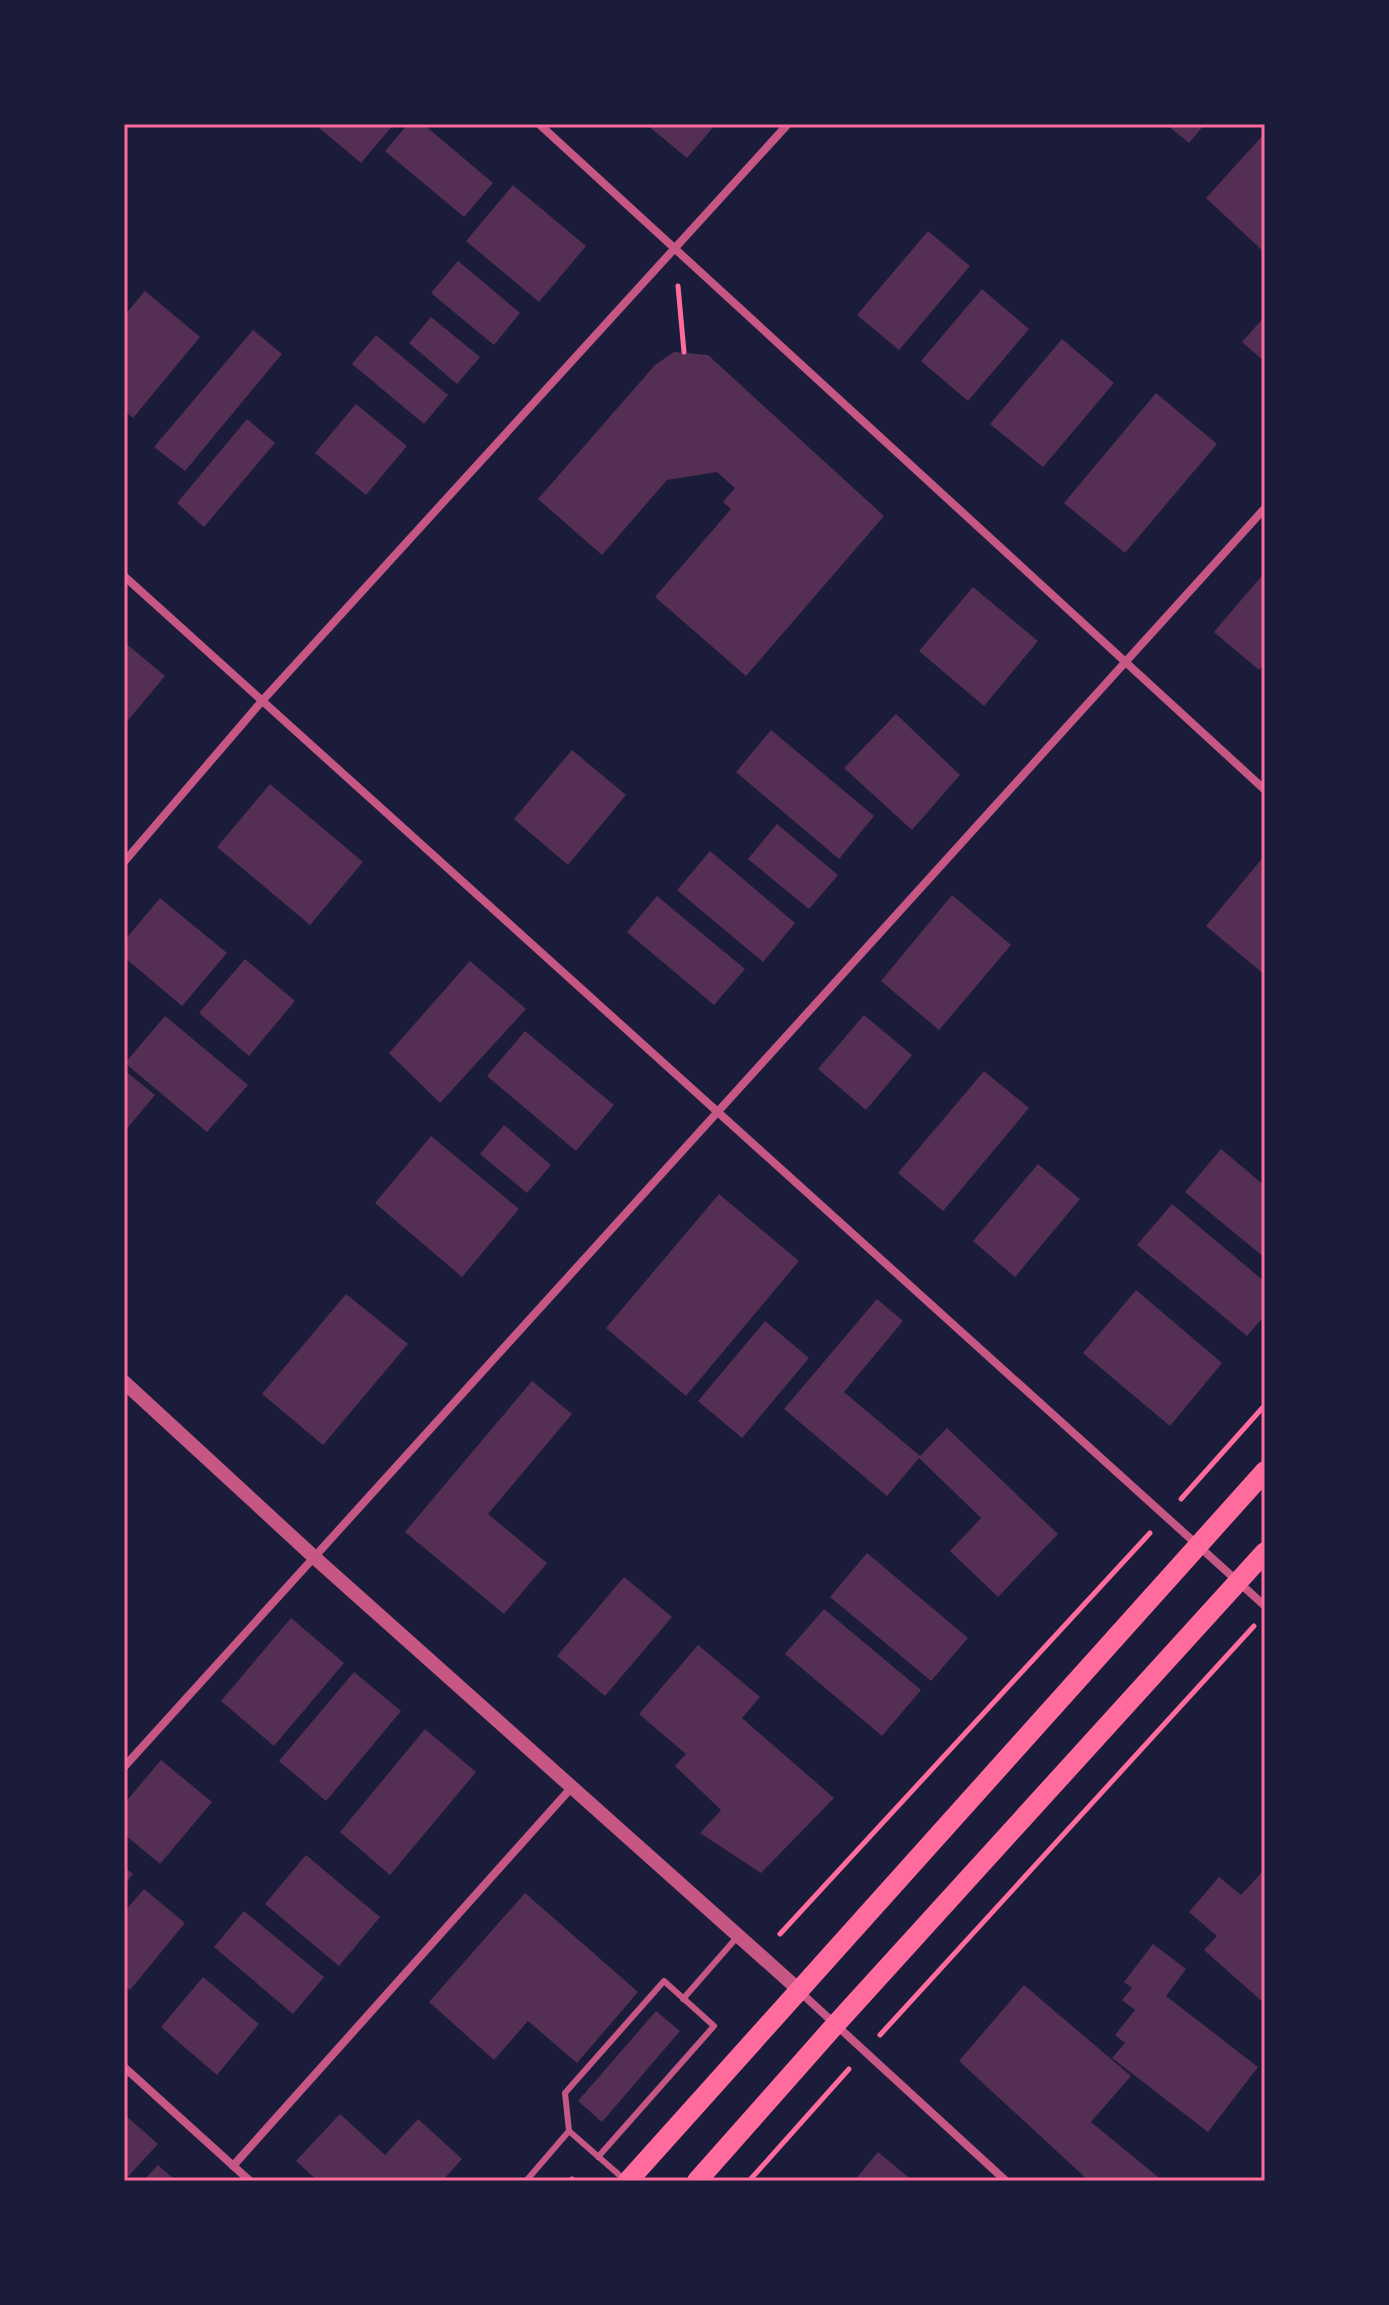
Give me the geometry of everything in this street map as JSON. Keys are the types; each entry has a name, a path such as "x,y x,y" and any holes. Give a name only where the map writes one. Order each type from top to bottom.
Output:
{"main road":[{"path":"627,2181 1265,1471"},
{"path":"697,2181 1265,1552"}],"street":[{"path":"539,124 1265,790"},
{"path":"124,862 262,701 788,124"},
{"path":"124,1767 1265,508"},
{"path":"124,576 1265,1606"},
{"path":"124,1382 314,1557 799,1990 1006,2181"},
{"path":"233,2166 572,1787"},
{"path":"124,2067 250,2181"}],"lane":[{"path":"683,1999 738,1936"},
{"path":"598,2157 714,2026 664,1981 565,2093 569,2131 598,2157 627,2181"},
{"path":"526,2181 569,2131"}],"path":[{"path":"674,248 684,352"},
{"path":"760,1955 1265,1405"},
{"path":"749,2181 1254,1625"}],"building":[{"path":"318,124 394,124 361,163"},
{"path":"408,124 423,124 493,183 464,217 385,151"},
{"path":"646,124 716,124 687,158"},
{"path":"1166,124 1205,124 1189,143"},
{"path":"1265,133 1265,253 1206,198"},
{"path":"513,185 586,246 539,302 466,241"},
{"path":"928,231 970,266 899,350 857,315"},
{"path":"458,261 520,313 494,345 431,293"},
{"path":"982,289 1029,329 968,401 921,361"},
{"path":"145,291 200,337 133,418 124,411 124,316"},
{"path":"1265,316 1265,362 1242,342"},
{"path":"431,317 480,357 457,384 409,343"},
{"path":"253,330 282,354 185,471 154,447"},
{"path":"376,335 448,395 424,424 352,364"},
{"path":"1062,339 1114,383 1043,467 990,424"},
{"path":"674,352 708,355 884,516 746,676 655,597 731,509 723,502 735,488 717,472 667,480 602,555 538,499 655,365"},
{"path":"1156,393 1217,444 1125,553 1064,503"},
{"path":"356,404 407,446 366,495 315,453"},
{"path":"247,419 275,443 204,527 177,503"},
{"path":"1265,572 1265,663 1259,670 1214,632"},
{"path":"973,587 1038,641 984,706 919,651"},
{"path":"124,642 165,676 124,725"},
{"path":"896,714 960,775 912,830 844,768"},
{"path":"771,730 874,816 839,859 736,772"},
{"path":"572,750 626,795 568,865 514,819"},
{"path":"270,784 363,862 310,925 217,847"},
{"path":"777,824 838,875 809,909 748,859"},
{"path":"710,851 795,923 763,962 677,890"},
{"path":"1265,855 1265,975 1206,926"},
{"path":"952,895 1011,945 939,1030 881,981"},
{"path":"657,896 745,969 714,1005 627,932"},
{"path":"160,898 227,953 182,1006 124,957 124,941"},
{"path":"245,959 295,1001 249,1056 199,1013"},
{"path":"470,961 526,1009 440,1103 389,1053"},
{"path":"864,1015 912,1055 866,1110 818,1069"},
{"path":"165,1016 248,1085 207,1132 125,1063"},
{"path":"525,1031 614,1105 576,1151 487,1076"},
{"path":"124,1070 155,1095 124,1132"},
{"path":"984,1071 1029,1108 943,1211 898,1173"},
{"path":"504,1125 551,1165 527,1193 480,1154"},
{"path":"431,1136 519,1209 462,1277 375,1203"},
{"path":"1221,1149 1265,1186 1265,1258 1185,1192"},
{"path":"1038,1164 1080,1199 1015,1277 973,1241"},
{"path":"719,1194 799,1261 686,1396 606,1328"},
{"path":"1172,1204 1265,1282 1265,1315 1247,1336 1137,1245"},
{"path":"1136,1290 1222,1363 1170,1426 1083,1353"},
{"path":"346,1294 408,1344 323,1445 262,1394"},
{"path":"877,1299 903,1321 844,1392 920,1456 947,1428 1058,1534 998,1597 950,1551 981,1518 919,1458 887,1496 784,1409"},
{"path":"765,1321 809,1358 742,1438 698,1401"},
{"path":"532,1381 572,1414 488,1514 547,1563 504,1614 405,1532"},
{"path":"867,1553 968,1638 931,1681 830,1597"},
{"path":"624,1577 672,1617 605,1696 557,1656"},
{"path":"824,1609 921,1690 882,1736 785,1654"},
{"path":"291,1618 344,1663 274,1746 221,1701"},
{"path":"698,1645 760,1697 742,1718 834,1798 761,1873 700,1833 721,1810 675,1766 686,1754 639,1714"},
{"path":"354,1672 401,1711 326,1801 279,1761"},
{"path":"425,1729 476,1772 390,1875 340,1832"},
{"path":"161,1760 212,1802 160,1864 124,1834 124,1804"},
{"path":"306,1855 380,1917 339,1966 265,1904"},
{"path":"124,1867 133,1874 124,1886"},
{"path":"1265,1869 1265,2004 1204,1950 1217,1936 1189,1912 1219,1877 1241,1895"},
{"path":"144,1889 185,1923 130,1990 124,1985 124,1912"},
{"path":"525,1893 638,1992 577,2063 528,2021 494,2060 429,2002"},
{"path":"244,1911 324,1977 293,2014 214,1947"},
{"path":"1153,1944 1186,1969 1166,1996 1258,2067 1208,2132 1112,2058 1125,2043 1115,2035 1135,2010 1122,2000 1132,1988 1124,1982"},
{"path":"203,1977 259,2024 217,2075 161,2027"},
{"path":"1024,1985 1131,2076 1091,2122 1163,2181 1089,2181 959,2061"},
{"path":"656,2011 680,2031 602,2122 578,2101"},
{"path":"340,2114 385,2155 418,2119 462,2159 442,2181 318,2181 296,2161"},
{"path":"126,2116 158,2144 124,2181 124,2118"},
{"path":"878,2152 913,2181 854,2181"},
{"path":"158,2165 176,2181 143,2181"}]}
